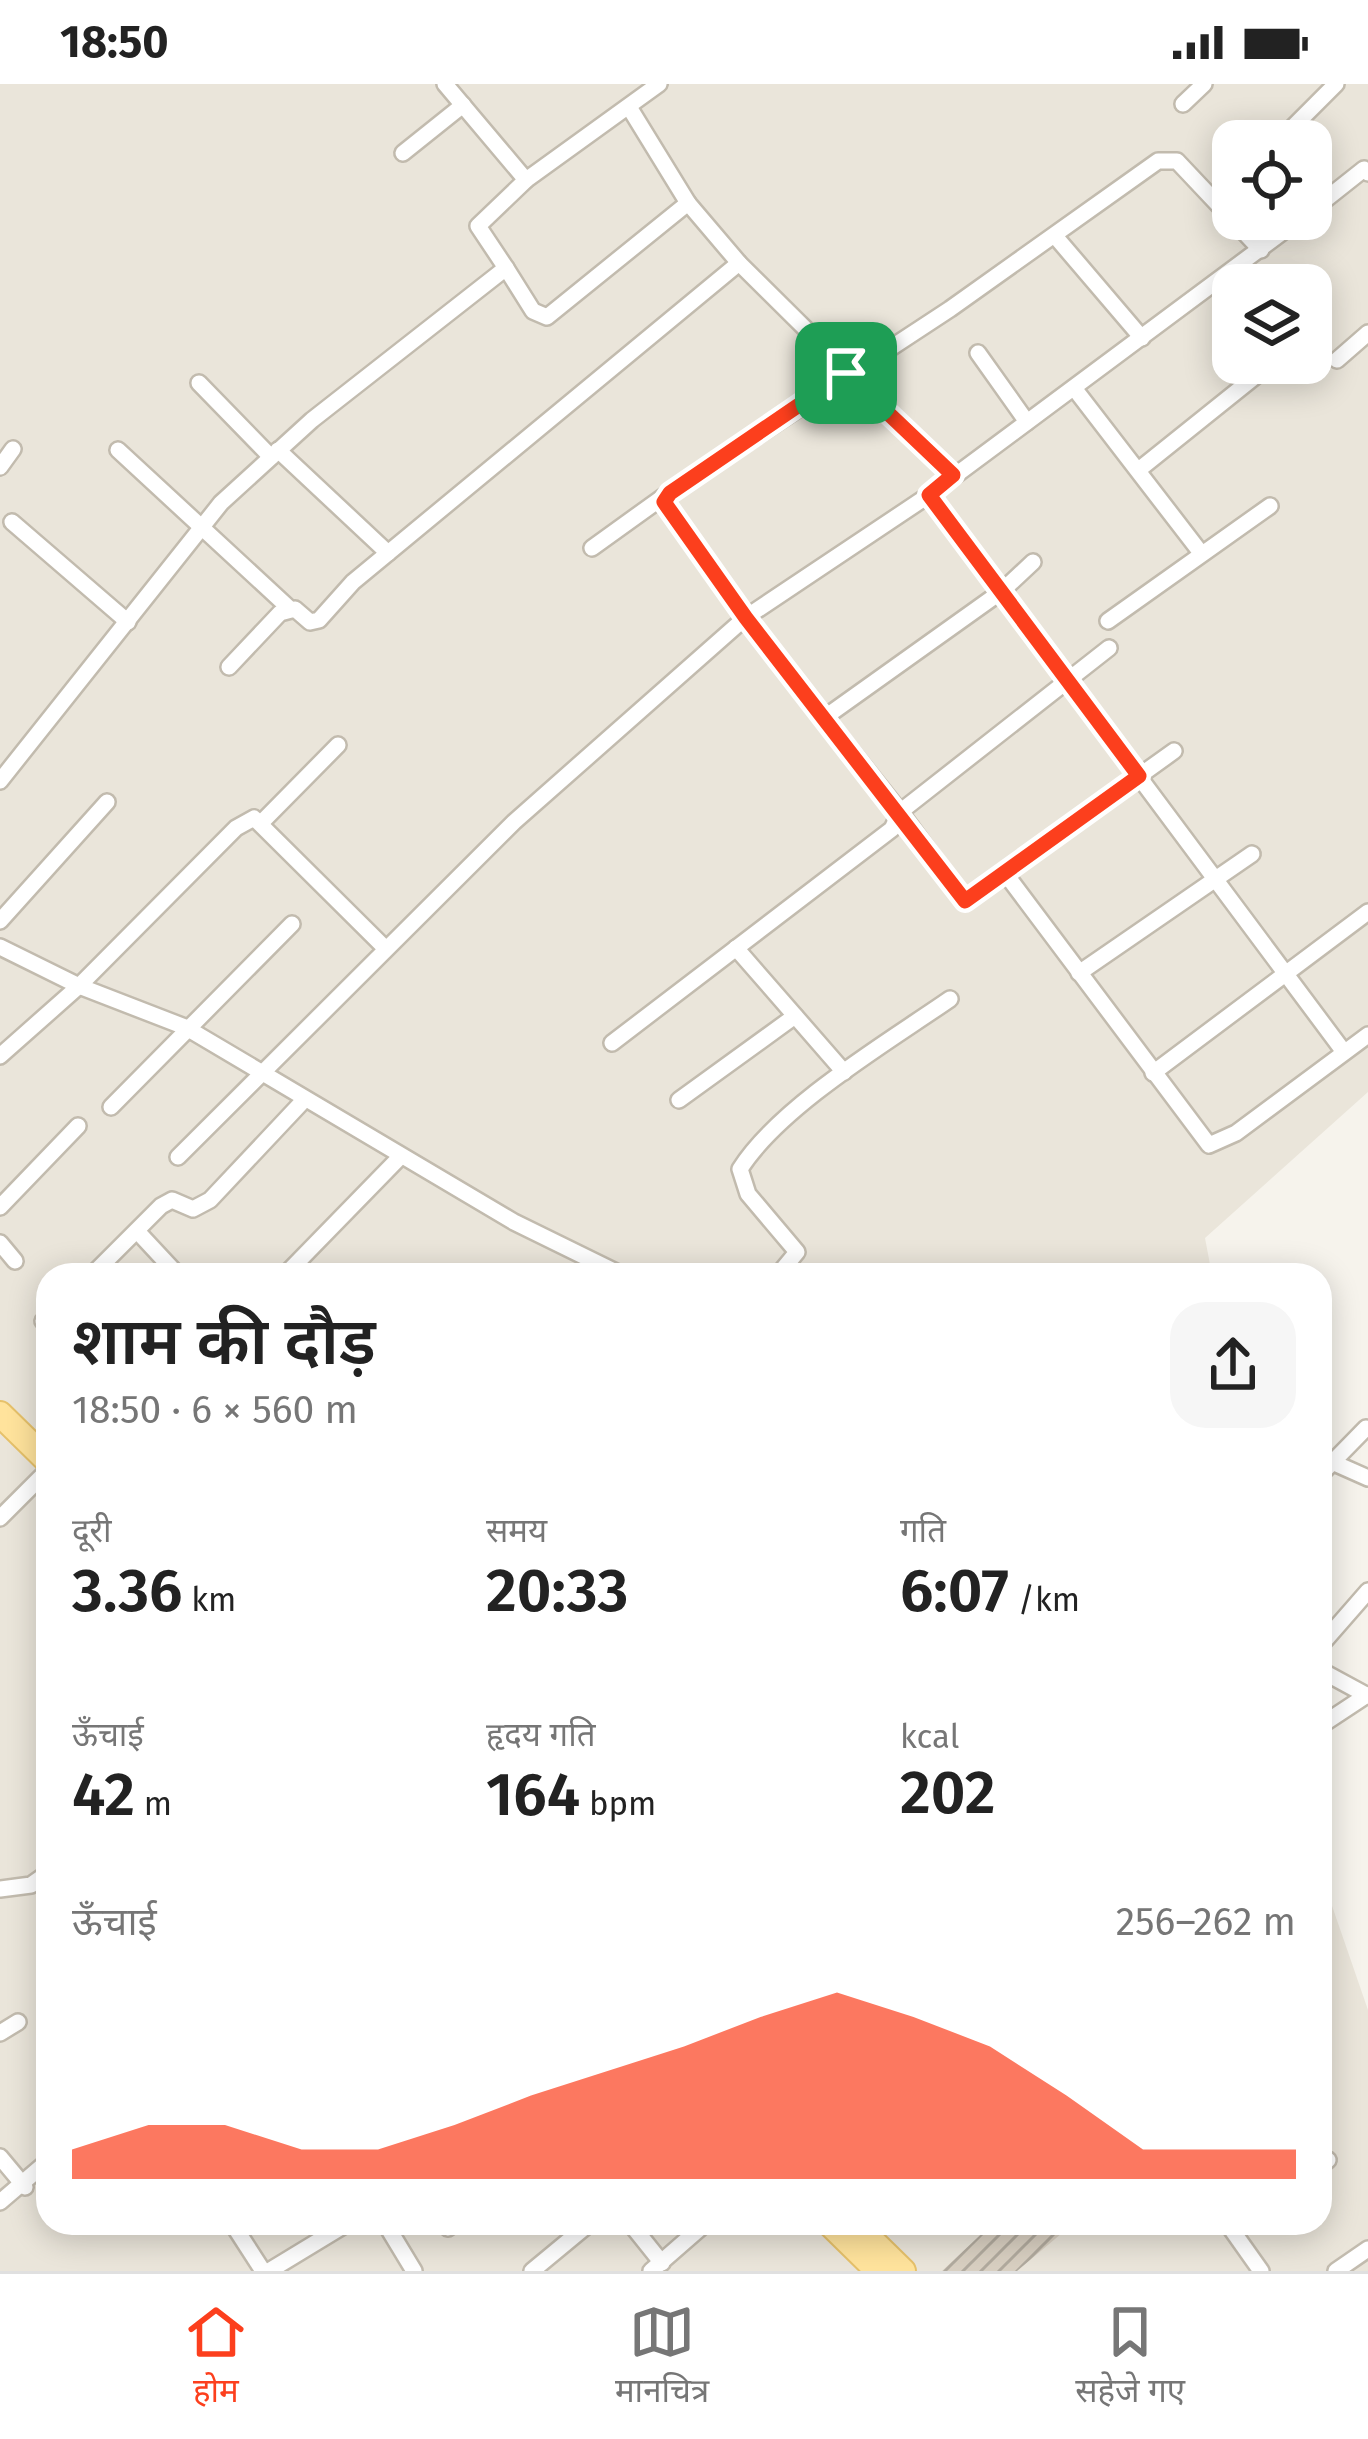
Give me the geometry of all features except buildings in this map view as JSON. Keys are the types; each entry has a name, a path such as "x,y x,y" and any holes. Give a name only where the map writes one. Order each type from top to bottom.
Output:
{"main road":[{"path":"0,1393 36,1427"},
{"path":"0,1414 36,1453"},
{"path":"841,2235 878,2271"},
{"path":"866,2235 903,2271"}],"street":[{"path":"445,84 526,180"},
{"path":"659,84 526,180 478,226 532,311 547,317 688,203"},
{"path":"1183,104 1204,84"},
{"path":"1300,120 1336,84"},
{"path":"403,153 463,105"},
{"path":"629,107 688,203 739,263 953,475"},
{"path":"592,548 1055,236 1140,169 1177,161 1262,250"},
{"path":"1332,195 1367,169"},
{"path":"1055,236 1142,338"},
{"path":"1248,264 1274,240"},
{"path":"118,449 289,608 310,622 319,620 388,554 739,263"},
{"path":"0,781 203,528 275,453 506,268"},
{"path":"178,1156 265,1075 514,822 746,618 929,495 1142,338 1212,293"},
{"path":"1337,361 1368,333"},
{"path":"978,353 1027,422"},
{"path":"199,382 388,554"},
{"path":"1141,468 1246,384"},
{"path":"1074,388 1141,468 1202,554"},
{"path":"0,467 14,449"},
{"path":"670,493 664,502 672,521 965,901 1174,751"},
{"path":"929,495 1344,1052"},
{"path":"1108,620 1270,506"},
{"path":"12,521 128,622"},
{"path":"824,718 1002,591 1033,562"},
{"path":"229,668 289,608"},
{"path":"612,1043 892,829 900,812 1109,648"},
{"path":"263,821 338,745"},
{"path":"0,921 107,802"},
{"path":"0,1056 79,986 236,828 254,818 263,821 385,948"},
{"path":"1079,973 1252,854"},
{"path":"1005,873 1209,1145 1236,1133 1368,1035"},
{"path":"1153,1073 1368,912"},
{"path":"111,1107 185,1027 292,924"},
{"path":"0,946 79,986 185,1027 514,1222 598,1263"},
{"path":"736,948 844,1072"},
{"path":"787,1263 796,1252 748,1194 740,1169 752,1150 844,1072 950,999"},
{"path":"679,1100 795,1016"},
{"path":"105,1263 172,1200 193,1209 210,1200 305,1099"},
{"path":"0,1207 79,1126"},
{"path":"297,1263 401,1156"},
{"path":"137,1232 167,1263"},
{"path":"0,1243 15,1261"},
{"path":"1332,1463 1366,1428"},
{"path":"1332,1470 1368,1478"},
{"path":"0,1518 36,1479"},
{"path":"1332,1632 1368,1591"},
{"path":"1332,1677 1367,1696 1332,1718"},
{"path":"0,1889 36,1881"},
{"path":"0,2033 17,2022"},
{"path":"0,2157 24,2186"},
{"path":"0,2202 36,2174"},
{"path":"240,2235 266,2271 328,2235"},
{"path":"393,2235 414,2271"},
{"path":"532,2271 576,2235"},
{"path":"637,2235 656,2267 692,2235"},
{"path":"1239,2235 1262,2271"},
{"path":"1336,2271 1368,2249"}],"shaded area":[{"path":"0,84 1368,84 1368,1092 1205,1238 1210,1263 36,1263 36,2235 1332,2235 1332,1906 1368,2010 1368,2271 0,2271"}],"route":[{"path":"846,373 953,475 929,495 1139,776 965,901 672,521 664,502 670,493 846,373"}]}
